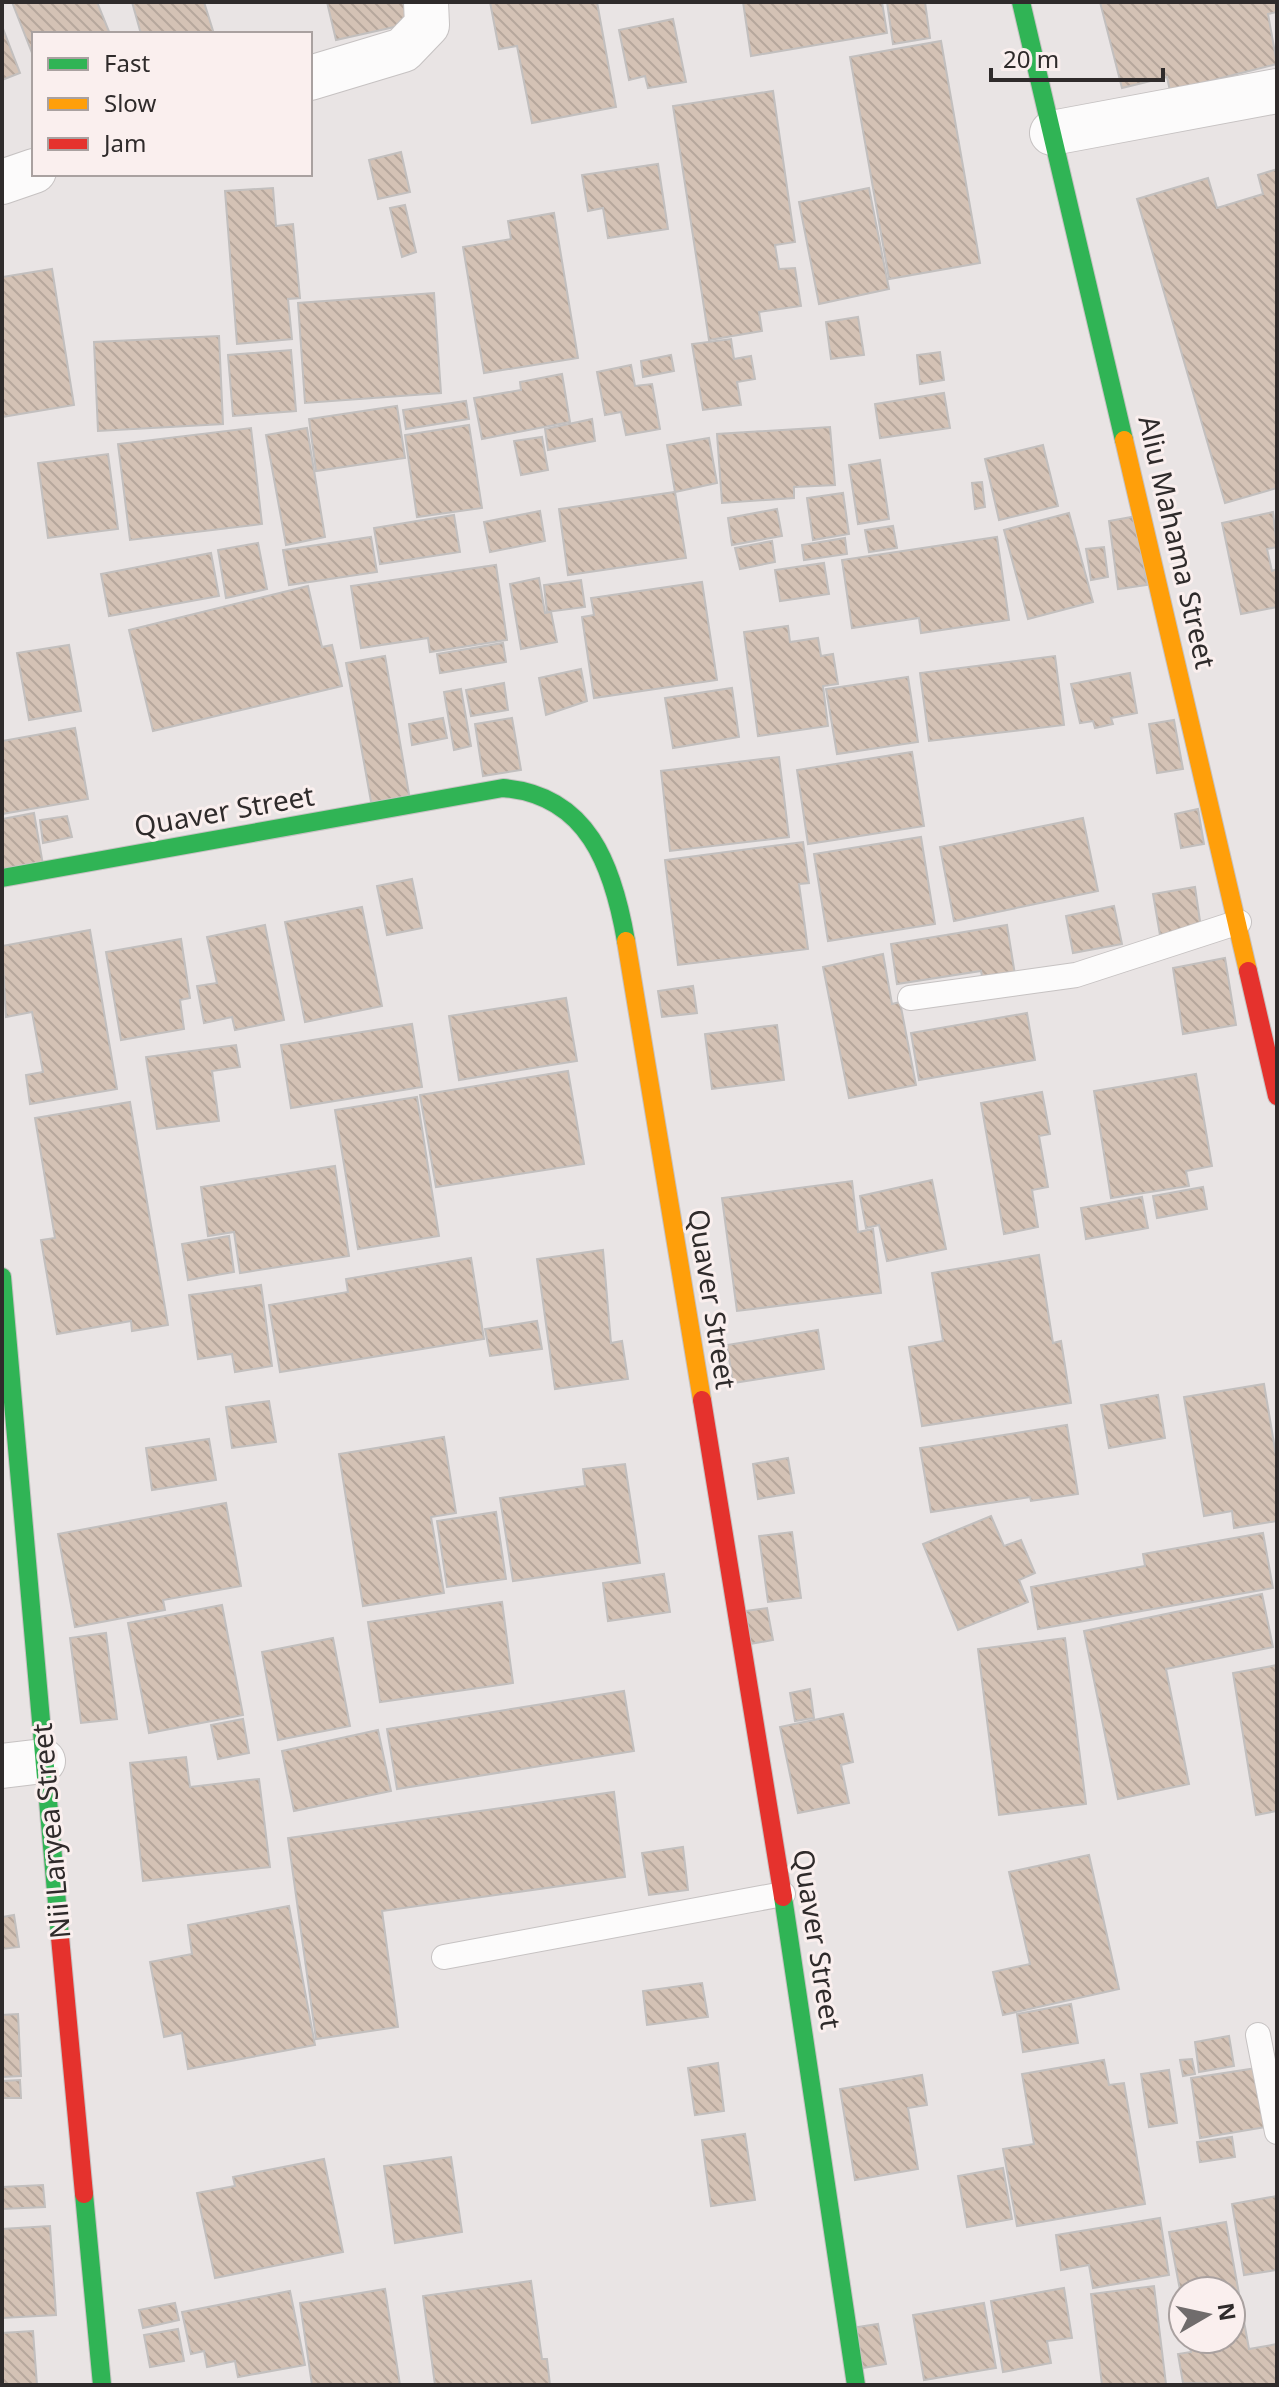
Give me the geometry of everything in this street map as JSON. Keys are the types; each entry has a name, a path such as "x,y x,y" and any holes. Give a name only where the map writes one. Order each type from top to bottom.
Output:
{"street":[{"path":"312,77 403,50 427,25 426,2"},
{"name":"Aliu Mahama Street","path":"1021,2 1239,922 1268,1011 1277,1096"},
{"path":"1052,133 1277,91"},
{"path":"2,182 32,172"},
{"name":"Quaver Street","path":"2,878 503,788 523,787 558,800 586,830 608,871 623,924 783,1894 856,2385"},
{"name":"Nii Laryea Street","path":"2,1277 22,1764 102,2385"}],"lane":[{"path":"910,998 1076,975 1239,922"},
{"path":"444,1957 783,1894"},
{"path":"1258,2035 1277,2132"}],"building":[{"path":"12,2 97,2 109,32 32,32 32,53"},
{"path":"132,2 204,2 213,32 140,32"},
{"path":"327,2 403,2 408,24 336,40"},
{"path":"490,2 597,2 616,107 532,123 517,46 499,49"},
{"path":"743,2 882,2 887,33 751,56"},
{"path":"887,2 925,2 930,38 893,44"},
{"path":"1100,2 1277,2 1277,12 1268,14 1277,64 1170,91 1167,77 1122,88"},
{"path":"673,19 686,82 648,88 645,76 629,80 619,30"},
{"path":"2,26 20,73 2,80"},
{"path":"941,41 980,263 889,279 850,57"},
{"path":"773,91 795,242 775,245 779,269 795,268 801,306 759,312 762,331 709,340 673,106"},
{"path":"401,152 410,192 378,199 369,160"},
{"path":"658,164 668,229 608,238 603,208 588,211 582,175"},
{"path":"1277,169 1277,488 1225,503 1137,199 1208,178 1217,208 1263,194 1258,175"},
{"path":"273,188 276,226 293,224 300,298 288,299 292,339 237,344 225,191"},
{"path":"869,188 889,289 819,304 799,202"},
{"path":"405,205 416,252 402,257 390,208"},
{"path":"554,213 578,358 484,373 463,247 511,239 508,221"},
{"path":"52,269 74,405 2,417 2,277"},
{"path":"434,293 441,393 305,403 298,303"},
{"path":"858,317 864,355 831,359 826,322"},
{"path":"219,336 223,424 98,431 94,342"},
{"path":"731,339 734,359 751,356 755,379 737,382 741,405 703,410 692,344"},
{"path":"291,350 296,411 233,416 228,355"},
{"path":"940,352 944,380 920,384 917,355"},
{"path":"671,355 674,371 643,377 641,361"},
{"path":"631,365 635,386 652,384 660,429 626,435 621,412 605,415 597,372"},
{"path":"562,374 570,422 482,439 474,398 521,390 520,382"},
{"path":"944,393 950,428 880,438 875,404"},
{"path":"466,401 469,419 406,429 403,410"},
{"path":"397,406 405,458 316,471 309,419"},
{"path":"592,419 595,441 548,450 545,429"},
{"path":"469,425 482,508 417,517 405,435"},
{"path":"830,427 835,485 794,487 794,498 722,503 717,434"},
{"path":"251,428 262,524 130,540 118,444"},
{"path":"307,428 325,537 286,545 266,435"},
{"path":"542,437 548,470 521,475 514,441"},
{"path":"709,438 717,483 675,492 667,445"},
{"path":"1043,445 1058,506 999,520 985,459"},
{"path":"108,454 118,529 48,538 38,463"},
{"path":"880,460 889,519 858,524 849,465"},
{"path":"982,482 985,507 975,509 972,483"},
{"path":"675,492 686,558 568,575 559,509"},
{"path":"843,493 849,534 813,540 807,498"},
{"path":"777,509 782,536 732,545 728,518"},
{"path":"540,511 545,541 490,552 484,522"},
{"path":"1273,512 1277,547 1267,549 1272,571 1277,569 1277,607 1241,614 1222,523"},
{"path":"1069,513 1093,602 1028,619 1004,530"},
{"path":"454,515 460,552 380,564 374,528"},
{"path":"1137,516 1147,585 1118,589 1109,521"},
{"path":"893,526 897,548 869,552 865,530"},
{"path":"371,537 377,572 289,585 283,550"},
{"path":"997,537 1009,620 921,633 919,618 852,628 842,560"},
{"path":"845,538 847,554 804,560 802,545"},
{"path":"772,541 775,562 740,569 735,548"},
{"path":"258,543 267,589 226,598 218,550"},
{"path":"1104,547 1108,577 1091,580 1086,549"},
{"path":"211,553 219,596 109,616 101,574"},
{"path":"824,563 829,594 780,601 775,570"},
{"path":"496,565 507,640 430,652 428,638 361,648 351,586"},
{"path":"539,578 545,613 551,612 557,642 521,649 510,584"},
{"path":"581,580 585,607 547,612 544,585"},
{"path":"702,582 717,680 594,698 582,617 594,615 591,598"},
{"path":"308,586 322,647 332,645 342,686 153,731 129,630"},
{"path":"788,626 790,642 818,638 821,656 833,654 838,684 823,686 828,726 758,736 744,632"},
{"path":"503,643 506,662 440,673 437,654"},
{"path":"69,645 81,711 29,720 17,653"},
{"path":"385,656 410,800 372,807 346,663"},
{"path":"1055,656 1064,725 929,741 920,673"},
{"path":"581,669 587,701 546,715 539,678"},
{"path":"1130,673 1137,713 1111,718 1113,724 1095,728 1093,721 1080,723 1071,684"},
{"path":"908,677 918,742 837,754 826,689"},
{"path":"504,683 508,710 471,716 466,690"},
{"path":"732,688 739,737 673,748 665,698"},
{"path":"461,689 471,746 454,750 444,692"},
{"path":"443,718 447,738 412,745 409,724"},
{"path":"512,718 521,770 483,776 475,724"},
{"path":"1174,720 1183,769 1157,773 1149,724"},
{"path":"75,728 88,799 2,814 2,741"},
{"path":"912,752 924,826 808,844 797,770"},
{"path":"779,757 789,837 670,851 661,771"},
{"path":"1198,809 1204,844 1181,848 1175,814"},
{"path":"34,813 43,865 2,872 2,819"},
{"path":"67,816 72,837 43,843 40,820"},
{"path":"1083,818 1098,891 954,921 940,847"},
{"path":"921,837 935,924 828,941 814,854"},
{"path":"803,842 809,883 799,884 808,949 678,965 665,860"},
{"path":"412,879 422,928 387,935 377,886"},
{"path":"1195,887 1201,928 1160,935 1153,894"},
{"path":"1114,906 1122,944 1073,953 1066,916"},
{"path":"362,907 382,1006 305,1022 285,922"},
{"path":"265,925 284,1020 235,1030 232,1017 204,1023 197,986 217,983 207,937"},
{"path":"1007,925 1016,981 984,986 981,971 897,984 891,944"},
{"path":"90,930 117,1089 30,1104 26,1075 43,1072 32,1012 6,1017 2,946"},
{"path":"181,939 190,998 180,1000 184,1029 121,1040 106,952"},
{"path":"883,954 892,1004 900,1002 916,1085 849,1098 823,967"},
{"path":"1225,958 1236,1025 1183,1034 1173,968"},
{"path":"693,986 697,1013 662,1017 658,991"},
{"path":"566,998 577,1061 459,1080 449,1016"},
{"path":"1027,1013 1035,1060 919,1080 911,1033"},
{"path":"412,1024 422,1087 291,1108 281,1045"},
{"path":"777,1025 784,1080 712,1089 705,1034"},
{"path":"236,1045 240,1067 212,1071 219,1121 157,1129 146,1057"},
{"path":"568,1071 584,1164 436,1187 420,1095"},
{"path":"1196,1074 1212,1166 1186,1171 1189,1186 1111,1198 1094,1091"},
{"path":"1042,1092 1050,1134 1039,1136 1048,1187 1032,1190 1038,1227 1004,1234 981,1103"},
{"path":"417,1097 439,1236 358,1249 335,1110"},
{"path":"130,1102 168,1325 132,1331 131,1321 57,1334 41,1240 55,1238 35,1118"},
{"path":"335,1166 349,1256 240,1273 234,1232 208,1236 201,1187"},
{"path":"932,1180 946,1249 887,1261 879,1225 866,1228 860,1196"},
{"path":"852,1181 858,1232 873,1229 881,1293 737,1311 722,1198"},
{"path":"1203,1187 1207,1209 1157,1218 1153,1196"},
{"path":"1142,1197 1148,1228 1086,1239 1081,1208"},
{"path":"229,1236 234,1272 188,1280 182,1244"},
{"path":"603,1250 611,1343 622,1341 628,1379 555,1389 537,1259"},
{"path":"1039,1255 1053,1343 1061,1341 1071,1403 922,1426 909,1347 943,1341 932,1273"},
{"path":"471,1258 484,1339 280,1372 269,1305 348,1292 346,1279"},
{"path":"261,1285 272,1366 235,1372 232,1354 198,1359 189,1295"},
{"path":"537,1321 542,1349 490,1356 485,1329"},
{"path":"818,1330 824,1369 733,1383 727,1345"},
{"path":"1264,1384 1277,1461 1277,1521 1234,1528 1232,1511 1204,1516 1184,1397"},
{"path":"1158,1395 1165,1438 1109,1448 1101,1405"},
{"path":"269,1401 276,1442 232,1448 226,1407"},
{"path":"1067,1425 1078,1494 1031,1501 1030,1497 931,1512 920,1448"},
{"path":"444,1437 456,1513 431,1517 444,1593 363,1606 339,1454"},
{"path":"209,1439 216,1480 152,1490 146,1448"},
{"path":"788,1458 794,1493 758,1499 753,1464"},
{"path":"625,1464 640,1563 513,1581 500,1498 585,1486 583,1469"},
{"path":"226,1503 241,1586 163,1600 165,1610 75,1627 58,1534"},
{"path":"496,1512 506,1579 447,1587 437,1521"},
{"path":"991,1516 1004,1546 1021,1540 1035,1573 1019,1580 1028,1602 958,1630 923,1544"},
{"path":"792,1532 801,1598 768,1602 759,1536"},
{"path":"1263,1533 1273,1588 1038,1629 1031,1587 1145,1566 1143,1554"},
{"path":"664,1574 670,1612 608,1621 603,1583"},
{"path":"1262,1594 1273,1647 1166,1669 1189,1784 1118,1799 1084,1631"},
{"path":"502,1602 513,1683 380,1702 368,1622"},
{"path":"222,1605 243,1715 149,1733 128,1623"},
{"path":"767,1608 773,1640 750,1644 745,1611"},
{"path":"106,1633 117,1719 81,1723 70,1638"},
{"path":"333,1638 350,1726 278,1740 262,1652"},
{"path":"1065,1638 1086,1804 999,1815 978,1649"},
{"path":"1277,1665 1277,1811 1256,1815 1233,1673"},
{"path":"810,1689 814,1718 795,1721 790,1693"},
{"path":"624,1691 634,1751 397,1789 387,1729"},
{"path":"843,1714 853,1762 841,1765 849,1803 798,1813 780,1727"},
{"path":"243,1719 249,1753 218,1759 211,1725"},
{"path":"378,1730 391,1791 294,1811 282,1751"},
{"path":"186,1757 190,1787 259,1779 270,1867 143,1881 130,1763"},
{"path":"614,1792 625,1877 382,1911 398,2027 316,2039 288,1838"},
{"path":"683,1847 688,1890 649,1895 642,1853"},
{"path":"1089,1855 1119,1989 1003,2015 993,1972 1030,1964 1009,1872"},
{"path":"289,1906 315,2045 188,2069 182,2033 164,2037 150,1962 192,1954 188,1925"},
{"path":"14,1915 19,1947 2,1949 2,1917"},
{"path":"702,1983 708,2017 647,2025 643,1991"},
{"path":"1071,2004 1078,2043 1023,2052 1017,2014"},
{"path":"18,2014 21,2076 2,2077 2,2015"},
{"path":"1229,2036 1234,2066 1199,2072 1195,2042"},
{"path":"1192,2059 1195,2074 1183,2076 1180,2060"},
{"path":"1104,2060 1109,2085 1124,2083 1145,2204 1017,2226 1003,2149 1034,2144 1022,2074"},
{"path":"718,2063 724,2111 695,2115 688,2068"},
{"path":"1257,2068 1266,2127 1200,2138 1191,2078"},
{"path":"1169,2070 1177,2123 1149,2127 1141,2074"},
{"path":"922,2075 927,2105 908,2108 918,2169 855,2180 840,2089"},
{"path":"20,2080 21,2098 3,2098 2,2081"},
{"path":"745,2134 755,2200 711,2206 702,2140"},
{"path":"1232,2137 1235,2157 1200,2162 1197,2142"},
{"path":"451,2157 462,2232 395,2243 384,2166"},
{"path":"324,2159 343,2252 215,2278 197,2193 235,2186 233,2177"},
{"path":"1003,2168 1012,2219 967,2227 958,2176"},
{"path":"43,2185 45,2207 2,2209 2,2187"},
{"path":"1277,2196 1277,2270 1244,2275 1232,2204"},
{"path":"1160,2218 1169,2275 1093,2288 1089,2265 1061,2270 1056,2235"},
{"path":"1226,2222 1236,2275 1177,2275 1169,2232"},
{"path":"50,2226 56,2315 2,2318 2,2229"},
{"path":"531,2281 542,2359 547,2359 550,2385 435,2385 423,2296"},
{"path":"1154,2286 1166,2384 1102,2385 1091,2294"},
{"path":"1064,2288 1072,2338 1047,2341 1051,2363 1003,2372 991,2301"},
{"path":"385,2289 400,2385 312,2385 300,2303"},
{"path":"290,2291 305,2365 238,2377 235,2361 207,2367 204,2351 191,2354 182,2312"},
{"path":"175,2303 179,2320 143,2328 139,2310"},
{"path":"984,2303 996,2368 924,2380 913,2315"},
{"path":"878,2324 886,2364 857,2369 851,2328"},
{"path":"178,2329 184,2361 150,2367 144,2335"},
{"path":"33,2331 37,2385 2,2385 2,2333"},
{"path":"1247,2338 1249,2349 1277,2344 1277,2385 1183,2383 1178,2355 1247,2355"}],"traffic: fast":[{"path":"1021,2 1124,440"},
{"path":"2,878 503,788 532,794 556,804 576,820 592,839 613,886 626,941"},
{"path":"2,1277 60,1937"},
{"path":"783,1897 856,2385"},
{"path":"84,2194 102,2385"}],"traffic: slow":[{"path":"1124,440 1248,971"},
{"path":"626,941 702,1400"}],"traffic: jam":[{"path":"1248,971 1277,1096"},
{"path":"702,1400 783,1897"},
{"path":"60,1937 84,2194"}]}
